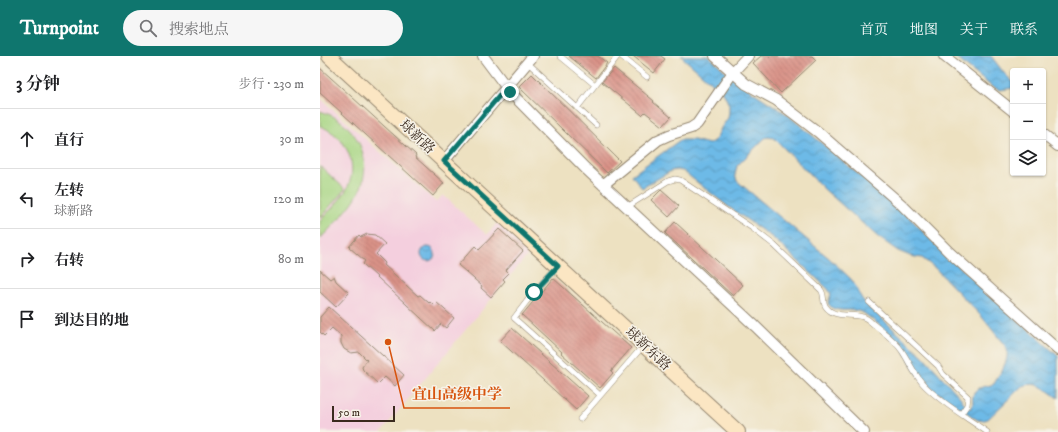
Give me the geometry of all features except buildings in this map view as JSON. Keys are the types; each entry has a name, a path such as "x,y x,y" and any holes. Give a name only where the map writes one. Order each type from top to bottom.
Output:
{"street":[{"name":"球新路","path":"329,56 558,266"},
{"path":"483,56 506,88 585,168 755,326 864,432"},
{"path":"715,56 732,73 746,84 776,100 818,132 901,204 949,252 1058,350"},
{"path":"603,185 658,140 694,126 732,73 748,56"},
{"path":"944,56 1010,109"},
{"path":"444,161 530,59"},
{"path":"1046,136 1058,146"},
{"name":"球新东路","path":"558,266 738,432"}],"lane":[{"path":"560,56 595,85"},
{"path":"577,108 618,56"},
{"path":"621,56 647,77"},
{"path":"530,59 577,108 596,125"},
{"path":"627,207 668,181 675,179 680,180 752,228 774,245 821,290 823,293 824,304 827,308 839,314 867,318 902,351 913,371 926,387 952,408 962,412 987,432"},
{"path":"558,266 534,292 514,318 600,395"},
{"path":"869,302 938,366 942,374 968,397 967,405 962,412"},
{"path":"580,419 644,345"}],"shaded area":[{"path":"320,98 436,202 443,195 487,235 497,223 530,252 381,432 320,432"}],"green space":[{"path":"320,111 333,116 344,123 353,133 363,155 365,168 363,181 355,200 320,239 320,221 345,192 350,182 352,173 349,153 344,145 338,137 320,126"},
{"path":"320,166 345,189 320,218"}],"water":[{"path":"681,56 709,56 736,81 788,115 907,215 939,248 1058,356 1058,398 1041,386 1031,384 1026,385 1021,387 988,419 978,420 974,418 933,390 924,382 914,369 902,347 881,326 862,312 853,310 838,310 831,307 828,303 831,294 828,289 773,238 726,205 683,171 671,171 642,188 632,175 680,140 694,140 709,144 716,139 728,118 729,105 724,94","holes":["765,138 774,138 824,189 878,237 898,251 910,256 922,258 935,268 982,317 1006,347 1006,362 994,384 981,387 976,390 973,396 973,404 971,409 963,402 923,356 868,306 862,299 851,279 830,259 737,181 735,175 737,166"]},
{"path":"954,56 991,56 1010,79 1010,88 1000,90 992,87"},
{"path":"428,247 433,249 435,254 433,259 428,261 423,259 421,254 423,249"}],"place":[{"name":"宜山高级中学","path":"388,342"}],"route":[{"path":"510,92 506,88 444,161 558,266 534,292"}]}
